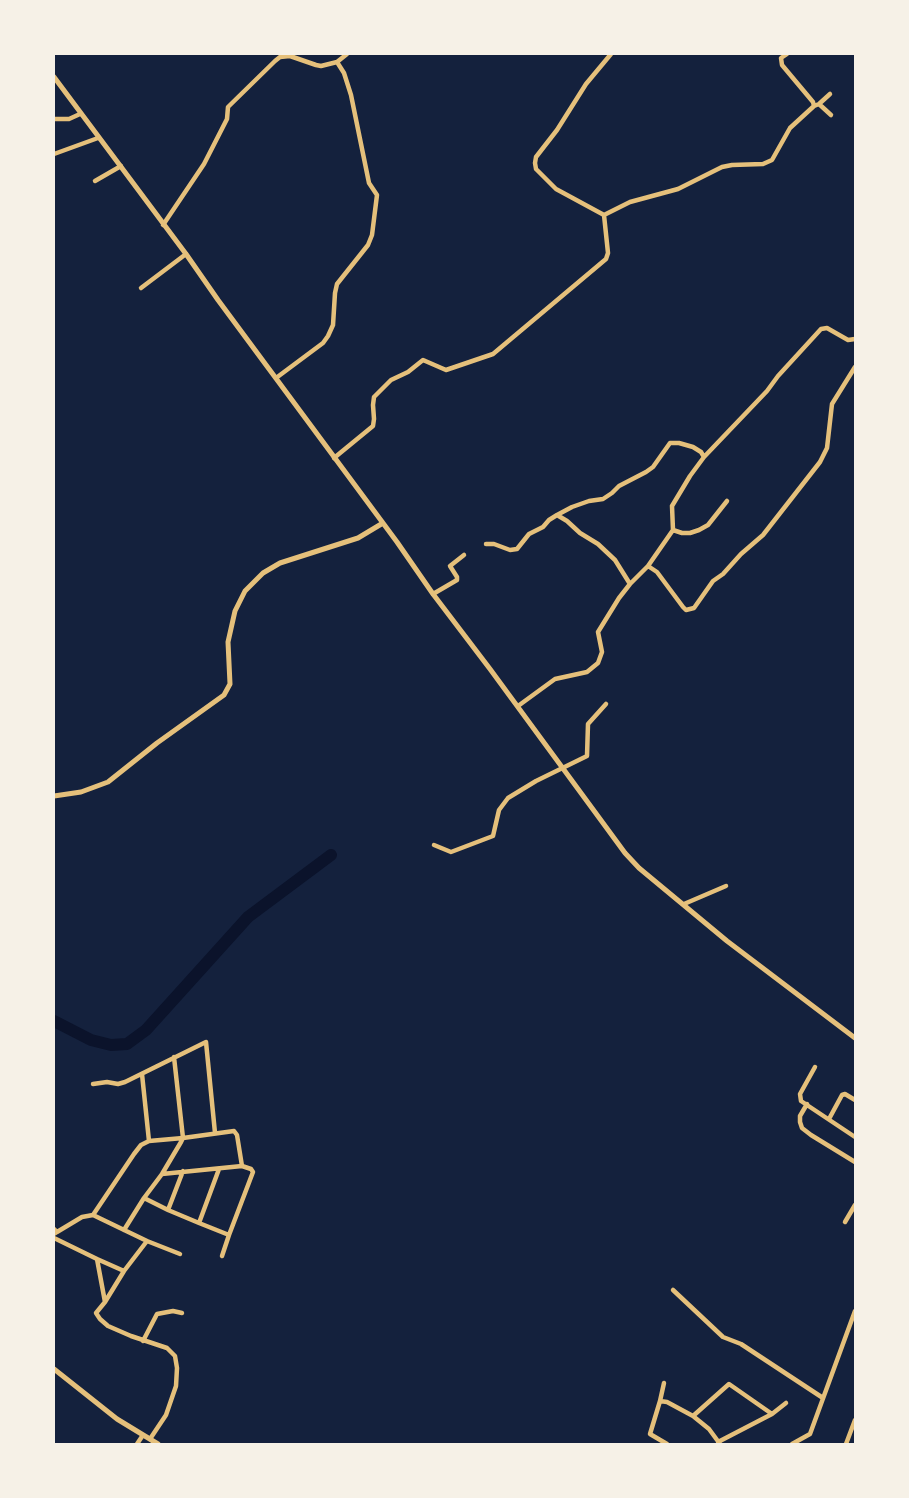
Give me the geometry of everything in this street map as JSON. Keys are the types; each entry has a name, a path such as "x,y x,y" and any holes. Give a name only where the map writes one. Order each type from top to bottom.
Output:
{"street":[{"path":"163,225 204,164 228,119 228,107 275,60 290,56 316,65 328,65 337,62 347,54"},
{"path":"604,215 556,189 536,168 535,163 536,157 558,130 586,84 598,72 611,54"},
{"path":"787,54 781,58 782,65 813,102 831,116"},
{"path":"276,378 323,342 328,336 332,325 337,284 368,244 372,235 377,195 368,179 351,95 344,73 337,62"},
{"path":"54,77 625,853 639,868 727,940 855,1038"},
{"path":"604,215 630,202 678,189 722,167 768,163 775,157 790,128 830,94"},
{"path":"54,119 69,119 80,114"},
{"path":"54,154 98,138"},
{"path":"95,181 121,166"},
{"path":"334,458 373,426 374,396 391,380 408,372 423,360 446,370 493,354 606,259 608,253 604,215"},
{"path":"141,288 186,254"},
{"path":"518,706 555,679 587,672 594,668 601,658 602,652 598,632 630,584 648,566 673,530 672,506 686,482 704,457 767,391 778,376 821,329 827,328 848,340 855,341"},
{"path":"648,566 657,572 683,608 686,610 694,608 713,581 723,574 741,554 763,535 820,462 826,448 832,404 855,366"},
{"path":"486,544 494,544 510,550 517,549 529,534 543,527 549,520 572,506 603,499 612,494 619,486 646,472 653,467 670,443 679,443 693,447 701,452 704,457"},
{"path":"673,530 682,533 699,530 708,525 727,501"},
{"path":"558,515 580,533 598,544 614,560 630,584"},
{"path":"54,796 81,792 108,782 224,695 230,684 228,642 234,611 245,590 263,573 280,563 358,538 383,523"},
{"path":"433,594 457,580 458,577 450,566 464,555"},
{"path":"434,845 451,852 493,836 499,810 508,798 587,756 588,724 606,704"},
{"path":"684,904 726,886"},
{"path":"93,1084 125,1082 206,1042 215,1133"},
{"path":"124,1230 162,1174 182,1138 174,1057"},
{"path":"815,1067 800,1094 805,1107 829,1119 855,1137"},
{"path":"142,1074 149,1141"},
{"path":"829,1119 842,1095 845,1094 855,1100"},
{"path":"805,1107 800,1122 806,1132 855,1162"},
{"path":"124,1271 97,1259 54,1233 82,1217 93,1214 141,1145 149,1141 234,1131 236,1132 242,1166"},
{"path":"162,1174 242,1166 251,1169 253,1172 222,1256"},
{"path":"199,1223 219,1169"},
{"path":"168,1210 183,1171"},
{"path":"144,1198 229,1236"},
{"path":"845,1222 855,1205"},
{"path":"93,1214 147,1241 180,1254"},
{"path":"147,1241 96,1313 108,1326 143,1341 167,1348 174,1356 177,1368 176,1386 166,1415 150,1439"},
{"path":"97,1259 105,1302"},
{"path":"673,1290 723,1337 741,1344 823,1398"},
{"path":"143,1341 157,1314 173,1311 182,1313"},
{"path":"792,1444 810,1434 853,1323 855,1311"},
{"path":"54,1368 117,1419 158,1444"},
{"path":"664,1383 650,1434 667,1444"},
{"path":"693,1416 729,1384 772,1414"},
{"path":"660,1401 666,1402 693,1416 703,1424 719,1443 772,1414 786,1403"},
{"path":"846,1444 855,1420"},
{"path":"137,1444 143,1435"}],"waterway":[{"path":"54,1021 91,1040 111,1045 127,1044 146,1030 248,917 331,855"}]}
